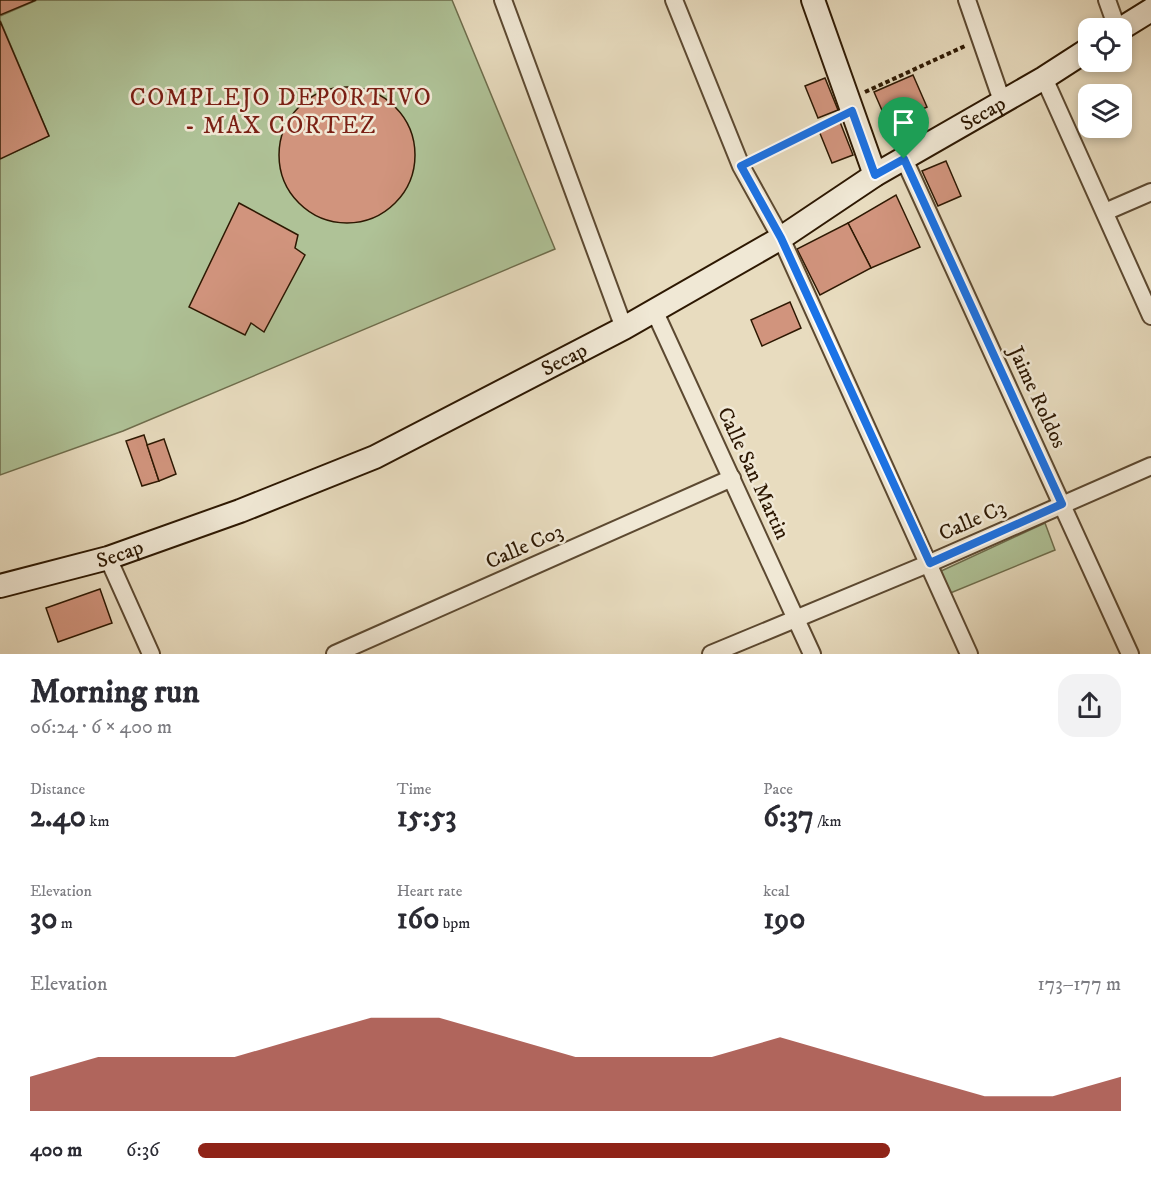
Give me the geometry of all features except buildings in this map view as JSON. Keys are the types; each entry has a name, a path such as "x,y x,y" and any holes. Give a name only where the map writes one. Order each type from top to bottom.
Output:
{"street":[{"path":"504,0 624,328"},
{"path":"674,0 741,166 781,238 930,563 969,654"},
{"path":"813,0 875,175"},
{"path":"967,0 1002,101"},
{"path":"1107,0 1115,18"},
{"path":"1132,21 1151,10"},
{"name":"Secap","path":"0,586 108,558 240,511 375,457 624,328 781,238 875,175 1078,56"},
{"path":"1044,78 1151,316"},
{"name":"Jaime Roldos","path":"904,159 1130,654"},
{"path":"1105,212 1151,192"},
{"name":"Calle San Martin","path":"654,310 812,654"},
{"name":"Calle C3","path":"711,654 930,563 1151,466"},
{"name":"Calle C03","path":"335,654 732,478"},
{"path":"108,558 151,654"}],"path":[{"path":"741,166 850,105 980,39"}],"green space":[{"name":"COMPLEJO DEPORTIVO - MAX CORTEZ","path":"37,0 452,0 555,249 123,431 0,475 0,159 49,136 0,16"},
{"path":"1045,523 1055,550 948,594 939,572"}],"district":[{"name":"COMPLEJO DEPORTIVO - MAX CORTEZ","path":"281,111"}],"route":[{"path":"852,111 875,175 904,159 1062,504 930,563 781,238 741,166 852,111"}]}
